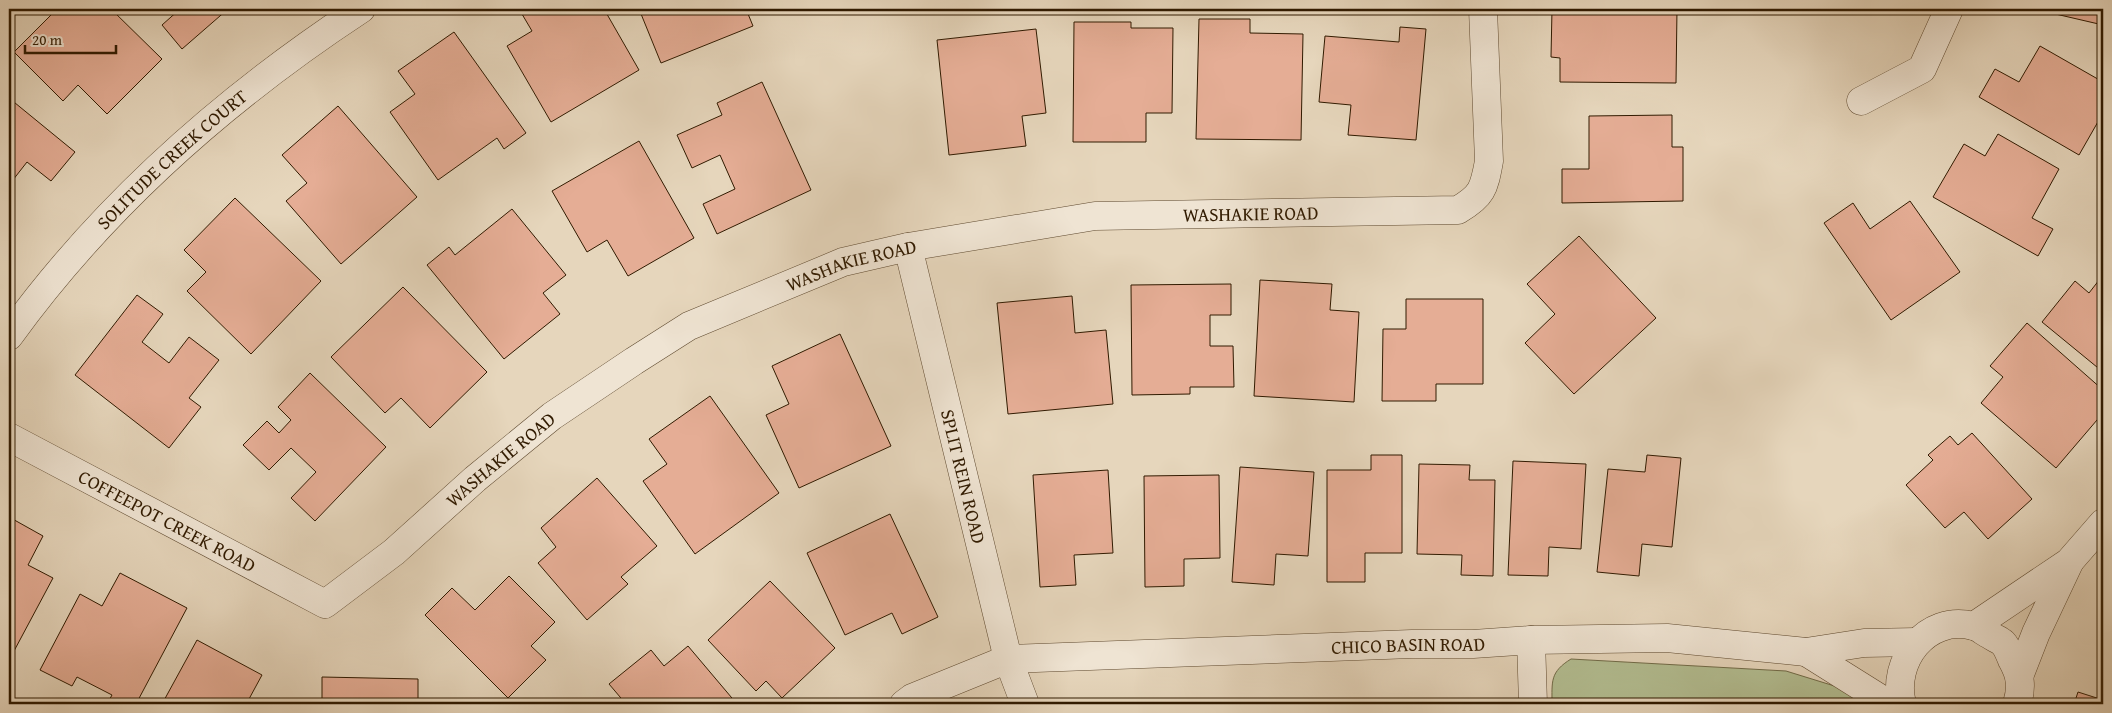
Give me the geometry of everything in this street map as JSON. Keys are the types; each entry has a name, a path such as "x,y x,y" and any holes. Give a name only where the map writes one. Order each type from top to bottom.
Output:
{"street":[{"name":"SOLITUDE CREEK COURT","path":"9,336 70,259 165,162 267,75 361,9"},
{"name":"WASHAKIE ROAD","path":"325,604 394,552 475,478 552,416 689,326 843,262 908,247 1095,216 1458,210 1476,199 1485,182 1489,161 1483,9"},
{"path":"1861,101 1922,69 1949,9"},
{"name":"SPLIT REIN ROAD","path":"908,247 1008,658 1026,704"},
{"name":"COFFEEPOT CREEK ROAD","path":"9,437 325,604"},
{"path":"1974,626 2069,562 2103,523"},
{"path":"2017,704 2020,693 2020,674 2036,633 2069,562"},
{"path":"1902,704 1898,690 1903,664 1917,642 1934,630 1954,625 1974,626 2004,644 2020,674"},
{"name":"CHICO BASIN ROAD","path":"1008,658 1412,644 1473,644 1531,640 1667,638 1806,652 1864,643 1917,642"},
{"path":"1531,640 1533,704"},
{"name":"CHICO BASIN ROAD","path":"1806,652 1889,704"},
{"path":"904,704 912,698 1008,658"}],"green space":[{"path":"1571,659 1786,671 1841,688 1872,704 1552,704 1552,683 1556,673 1559,668"}],"building":[{"path":"57,9 111,9 162,59 107,114 78,85 63,101 14,52"},
{"path":"180,9 228,9 182,49 162,25"},
{"path":"519,9 604,9 639,70 551,122 507,46 532,31"},
{"path":"639,9 746,9 753,26 661,63"},
{"path":"1552,9 1677,9 1676,83 1560,82 1560,58 1551,57"},
{"path":"2034,9 2103,9 2103,25"},
{"path":"1199,19 1250,19 1250,33 1303,34 1301,140 1196,139"},
{"path":"1074,22 1131,22 1131,28 1173,28 1172,113 1146,113 1146,142 1073,142"},
{"path":"1400,27 1426,29 1416,140 1348,135 1351,105 1319,102 1325,36 1399,42"},
{"path":"1036,29 1046,113 1022,116 1026,146 949,155 937,40"},
{"path":"454,32 526,133 504,149 497,138 438,180 390,112 415,94 398,71"},
{"path":"2040,46 2103,82 2103,113 2079,155 1979,97 1995,69 2019,82"},
{"path":"762,82 811,190 717,234 703,204 735,189 720,155 692,168 677,135 722,115 717,103"},
{"path":"9,98 75,152 51,181 27,162 9,185"},
{"path":"338,106 417,197 341,264 286,201 307,183 282,155"},
{"path":"1672,115 1672,147 1683,147 1683,201 1562,203 1562,169 1589,169 1589,116"},
{"path":"1998,134 2059,169 2032,218 2053,229 2038,256 1933,197 1964,144 1985,156"},
{"path":"639,141 694,238 628,276 607,240 587,252 552,191"},
{"path":"235,198 321,281 251,354 187,291 206,272 184,250"},
{"path":"1910,201 1960,272 1891,320 1824,223 1853,203 1870,229"},
{"path":"512,209 566,275 543,293 560,314 504,359 427,265 449,247 455,255"},
{"path":"1579,236 1656,318 1574,394 1525,343 1555,314 1527,284"},
{"path":"2103,275 2103,372 2042,322 2075,281 2089,293"},
{"path":"1260,280 1332,284 1330,310 1359,312 1354,402 1254,396"},
{"path":"1231,284 1231,315 1210,315 1210,346 1233,346 1234,387 1190,387 1190,394 1132,395 1131,285"},
{"path":"403,287 487,372 430,428 401,398 385,413 331,357"},
{"path":"137,295 163,314 142,342 169,363 189,337 219,360 189,398 201,407 169,448 75,375"},
{"path":"1072,296 1075,333 1106,330 1113,404 1008,414 997,303"},
{"path":"1406,299 1483,299 1483,384 1436,384 1436,401 1382,401 1383,329 1406,329"},
{"path":"2027,323 2103,390 2103,413 2056,468 1981,403 2003,377 1990,366"},
{"path":"840,334 891,446 799,488 766,415 789,404 772,366"},
{"path":"310,373 386,447 315,521 291,498 316,472 291,448 269,470 243,445 267,421 279,433 291,420 278,407"},
{"path":"710,396 779,493 695,554 643,481 667,464 649,439"},
{"path":"1972,433 2032,499 1988,539 1964,512 1945,528 1906,485 1933,460 1928,455 1950,436 1958,445"},
{"path":"1371,455 1402,455 1402,553 1365,553 1365,582 1327,582 1327,470 1371,470"},
{"path":"1647,455 1681,458 1672,547 1642,544 1639,576 1597,572 1608,469 1645,472"},
{"path":"1513,461 1586,464 1581,549 1549,547 1548,576 1508,575"},
{"path":"1419,464 1470,465 1469,480 1495,480 1493,576 1461,575 1462,555 1417,554"},
{"path":"1240,467 1314,472 1308,556 1276,554 1274,585 1232,582"},
{"path":"1108,470 1113,553 1074,555 1076,585 1040,587 1033,475"},
{"path":"1219,475 1220,558 1184,559 1184,586 1145,587 1144,476"},
{"path":"597,478 657,546 621,577 628,584 587,620 538,563 556,547 541,528"},
{"path":"890,514 938,617 902,634 892,613 845,635 807,553"},
{"path":"9,517 43,536 28,565 53,578 14,651 9,648"},
{"path":"120,573 187,608 136,704 107,704 112,695 77,677 72,686 40,670 80,594 102,606"},
{"path":"509,576 555,622 531,646 546,660 508,698 425,615 452,588 475,610"},
{"path":"770,581 835,648 782,698 766,681 756,691 708,640"},
{"path":"197,640 262,675 249,699 258,704 162,704"},
{"path":"688,646 737,704 626,704 609,684 651,650 664,666"},
{"path":"322,677 418,679 418,704 322,704"},
{"path":"2078,692 2103,700 2103,704 2074,704"},
{"path":"1468,703 1468,704 1345,704"}]}
